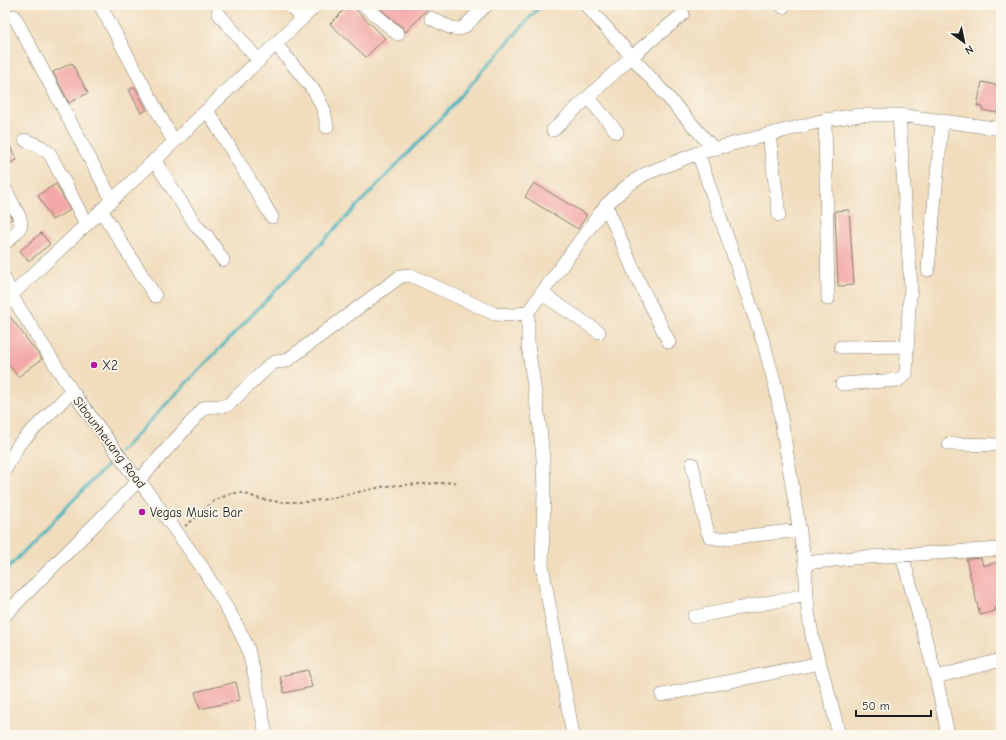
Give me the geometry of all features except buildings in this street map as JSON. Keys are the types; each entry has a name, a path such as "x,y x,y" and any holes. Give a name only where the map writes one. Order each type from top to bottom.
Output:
{"street":[{"path":"100,5 174,142"},
{"path":"290,5 302,19"},
{"path":"8,299 316,5"},
{"path":"364,5 398,34"},
{"path":"431,18 446,27 457,30 464,28 487,5"},
{"path":"586,5 713,148"},
{"path":"218,14 259,61"},
{"path":"553,130 631,57 683,14"},
{"path":"14,16 112,200"},
{"path":"276,44 315,92 324,110 327,127"},
{"path":"588,96 617,132"},
{"path":"207,110 272,217"},
{"path":"573,735 542,566 544,493 540,428 528,345 528,312 541,293 606,206 628,185 644,174 698,153 825,120 859,115 899,116 1001,129"},
{"path":"842,384 898,380 906,374 906,346 911,288 899,116"},
{"path":"825,120 828,299"},
{"path":"909,257 928,264 942,122"},
{"path":"769,134 779,215"},
{"path":"25,140 41,147 50,154 86,224"},
{"path":"698,153 763,341 776,388 805,563 808,611 813,641 839,735"},
{"path":"154,160 197,227 207,236 223,260"},
{"path":"5,189 20,218 21,226 5,243"},
{"path":"606,206 636,276 669,342"},
{"path":"101,210 155,296"},
{"path":"5,615 135,476 204,408 212,405 219,407 229,404 270,365 275,362 286,361 401,276 410,275 495,314 513,315 528,312"},
{"name":"Sibounheuang Road","path":"5,280 8,299 72,391 176,531 209,578 234,620 247,646 255,677 266,735"},
{"path":"541,293 599,332"},
{"path":"841,347 906,346"},
{"path":"5,470 19,444 72,391"},
{"path":"949,444 1001,446"},
{"path":"692,464 707,530 710,537 720,539 800,530"},
{"path":"805,563 853,558 1001,549"},
{"path":"902,555 936,677 948,735"},
{"path":"694,617 807,595"},
{"path":"936,677 1001,660"},
{"path":"662,695 820,662"}],"path":[{"path":"176,531 193,520 215,500 232,493 243,493 260,499 280,502 306,502 386,486 458,482"}],"waterway":[{"path":"120,452 437,123 541,5"},
{"path":"5,571 116,456"}],"place":[{"name":"X2","path":"94,365"},
{"name":"Vegas Music Bar","path":"142,512"}]}
